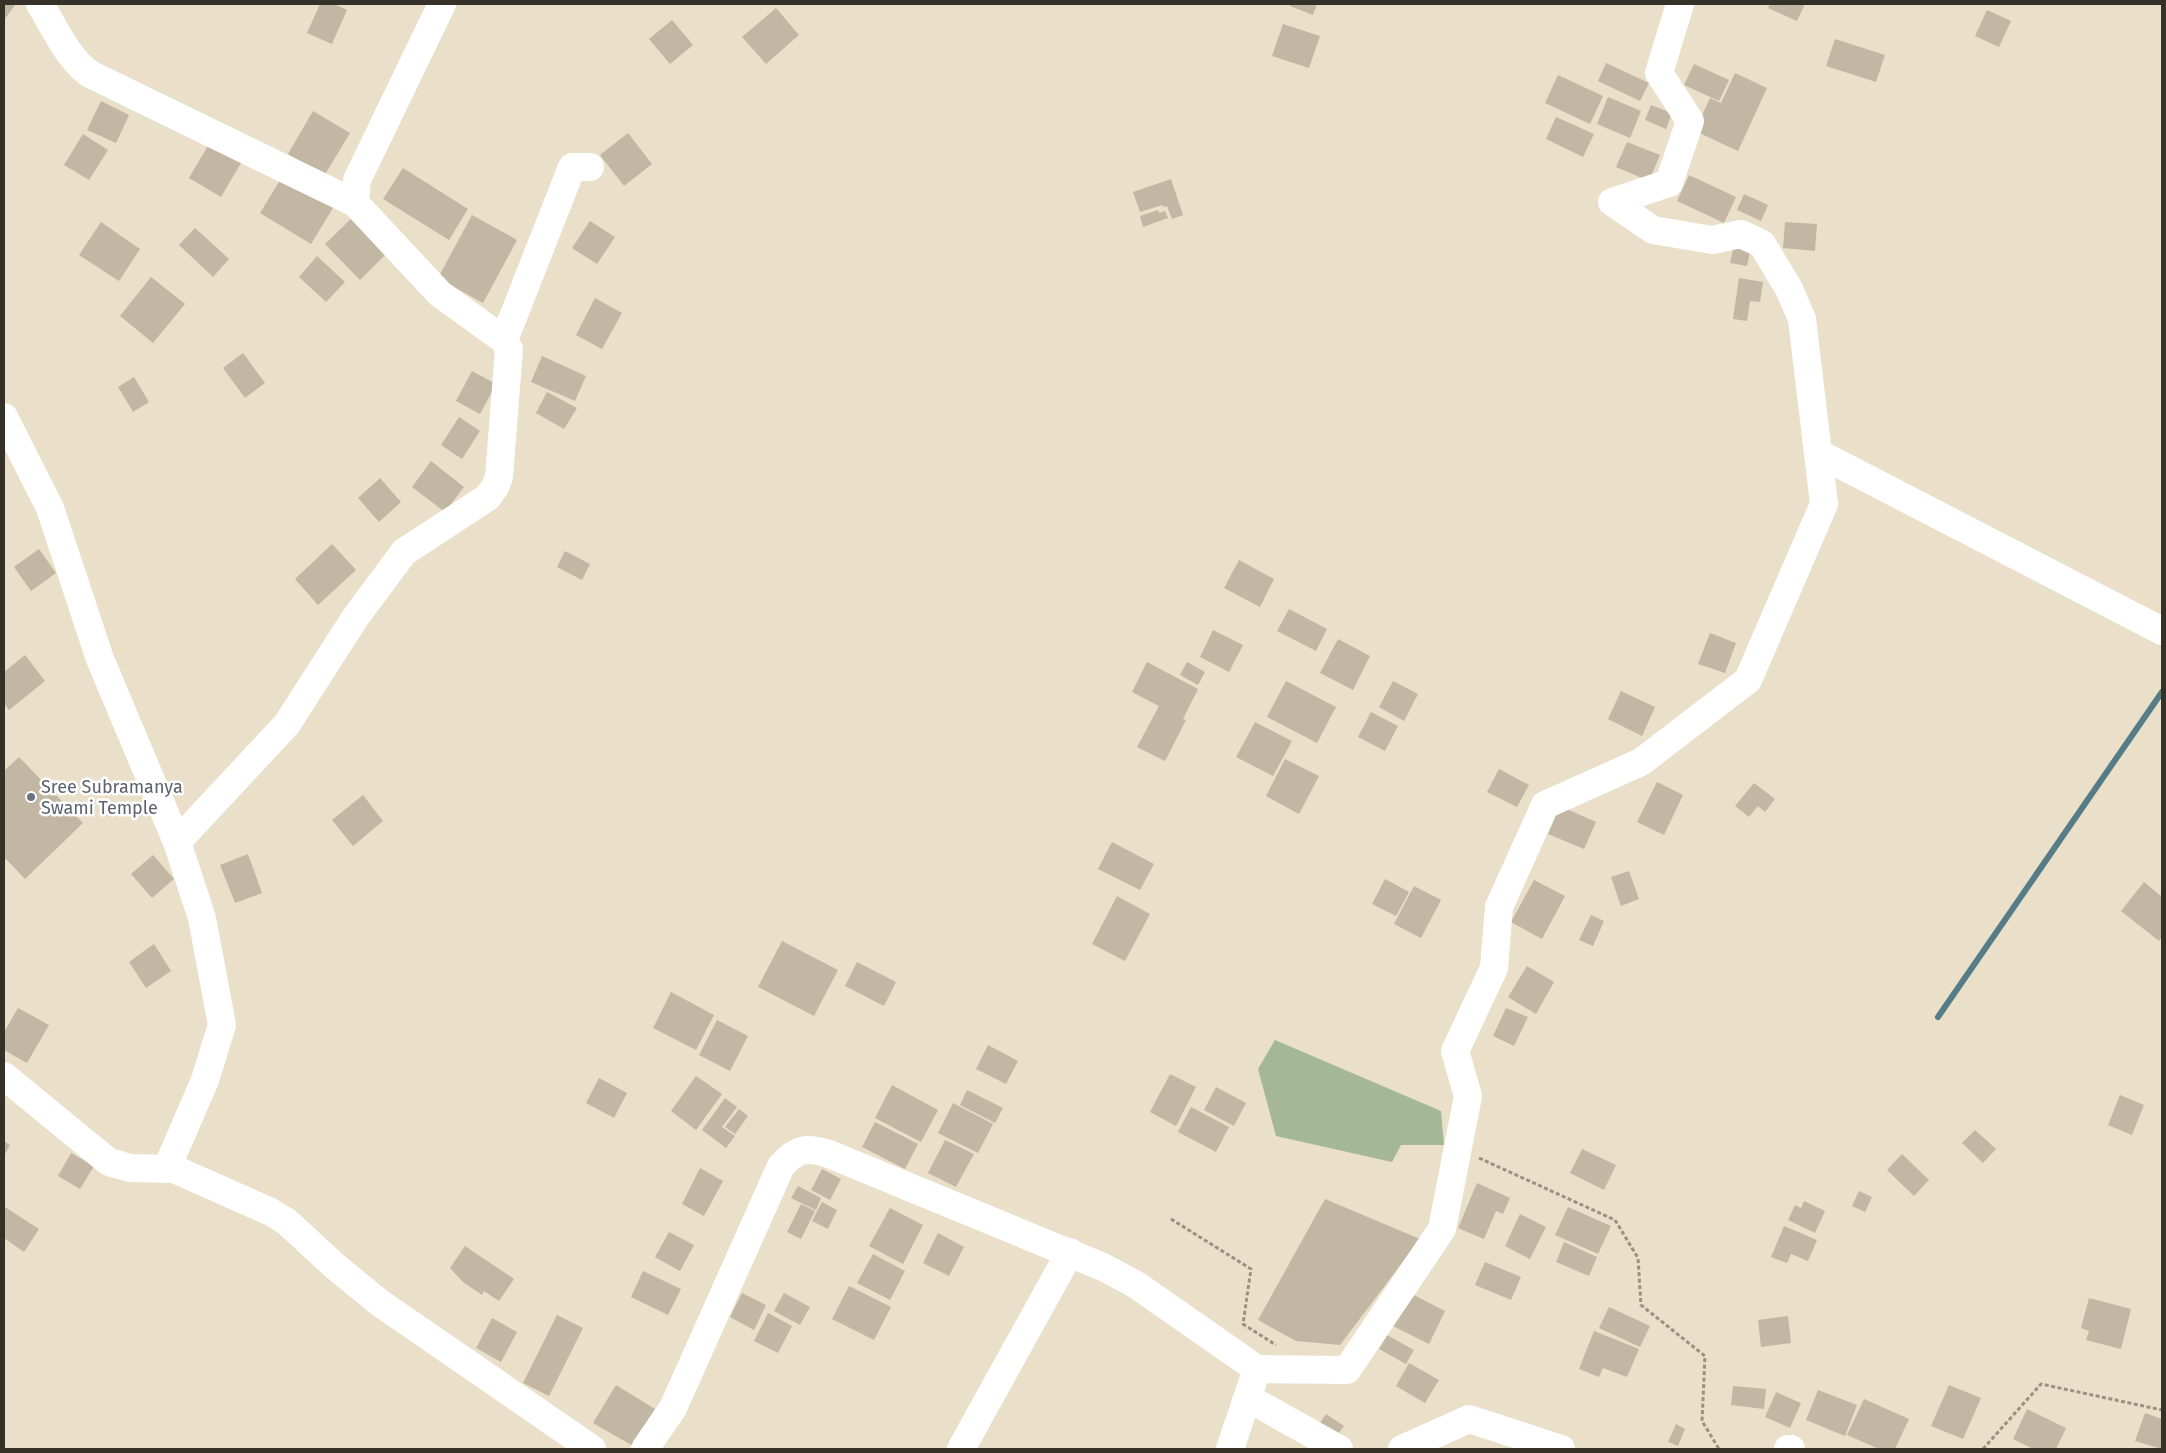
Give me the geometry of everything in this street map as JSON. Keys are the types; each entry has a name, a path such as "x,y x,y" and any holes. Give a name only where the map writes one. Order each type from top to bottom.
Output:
{"street":[{"path":"40,4 80,67 90,74 355,203 440,294 504,340 509,349 499,477 495,487 488,497 404,552 355,618 287,724 177,842"},
{"path":"355,203 357,180 432,20 442,4"},
{"path":"645,1449 673,1408 781,1166 790,1156 804,1149 829,1154 1070,1252 1135,1284 1257,1368 1347,1370 1442,1229 1468,1096 1455,1051 1494,968 1499,906 1545,805 1641,762 1748,680 1824,504 1802,319 1789,290 1762,244 1741,234 1712,240 1654,230 1612,202 1669,183 1690,121 1659,73 1680,4"},
{"path":"504,340 572,167 590,167"},
{"path":"4,417 50,508 100,659 177,842 202,918 222,1025 206,1080 167,1168"},
{"path":"1818,453 2162,631"},
{"path":"4,1076 109,1162 130,1168 167,1168 254,1204 287,1222 336,1268 380,1303 592,1449"},
{"path":"961,1449 1070,1252"},
{"path":"1230,1449 1257,1368"},
{"path":"1248,1398 1339,1449"},
{"path":"1402,1449 1469,1419 1561,1449"}],"path":[{"path":"1458,1148 1615,1220 1638,1258 1641,1306 1705,1356 1702,1421 1719,1449"},
{"path":"1171,1219 1251,1270 1243,1324 1283,1349"},
{"path":"1983,1449 2041,1384 2162,1410"}],"green space":[{"path":"1275,1040 1441,1111 1444,1145 1401,1145 1392,1162 1276,1136 1258,1069"}],"building":[{"path":"4,4 16,4 4,20"},
{"path":"320,4 334,4 347,10 332,44 307,33"},
{"path":"1290,4 1317,4 1313,15 1290,6"},
{"path":"1770,4 1805,4 1797,21 1768,8"},
{"path":"776,8 799,35 766,64 742,37"},
{"path":"1987,10 2011,21 1999,47 1975,36"},
{"path":"672,20 693,45 670,64 649,39"},
{"path":"1283,24 1320,36 1309,68 1272,56"},
{"path":"1835,39 1885,55 1876,82 1826,66"},
{"path":"1606,63 1649,83 1640,101 1598,81"},
{"path":"1694,64 1729,80 1719,101 1684,85"},
{"path":"1735,73 1767,88 1738,151 1695,131 1710,98 1721,103"},
{"path":"1558,75 1603,96 1590,124 1545,103"},
{"path":"1608,97 1641,111 1630,138 1597,124"},
{"path":"101,101 129,115 116,143 87,130"},
{"path":"1651,105 1672,113 1666,129 1645,120"},
{"path":"313,111 350,133 324,176 288,154"},
{"path":"1556,117 1594,134 1583,157 1546,139"},
{"path":"628,133 652,164 624,186 600,155"},
{"path":"83,134 108,150 89,180 64,165"},
{"path":"1627,142 1660,155 1649,181 1616,167"},
{"path":"209,144 241,163 221,197 189,178"},
{"path":"403,168 468,209 449,240 383,199"},
{"path":"285,172 336,203 311,244 260,213"},
{"path":"1689,175 1736,197 1724,223 1677,201"},
{"path":"1171,179 1183,215 1172,219 1167,206 1163,207 1162,205 1140,212 1133,192"},
{"path":"1744,194 1768,205 1761,221 1737,210"},
{"path":"1158,210 1159,213 1165,211 1168,218 1143,227 1140,216"},
{"path":"356,214 390,250 360,280 325,244"},
{"path":"472,215 517,240 483,303 438,278"},
{"path":"590,221 615,237 597,264 572,248"},
{"path":"101,222 140,249 119,281 79,255"},
{"path":"1785,222 1817,224 1815,251 1783,248"},
{"path":"195,228 229,259 213,277 179,245"},
{"path":"1734,245 1751,248 1747,266 1730,263"},
{"path":"317,256 345,282 326,302 299,277"},
{"path":"151,277 185,304 153,343 120,316"},
{"path":"1739,278 1763,282 1760,302 1750,301 1747,321 1733,319"},
{"path":"595,298 622,313 602,349 576,335"},
{"path":"243,353 265,383 245,398 223,368"},
{"path":"542,356 586,376 575,401 531,382"},
{"path":"472,371 496,384 480,414 456,401"},
{"path":"134,377 149,402 133,412 118,387"},
{"path":"547,392 577,408 564,429 536,413"},
{"path":"459,417 480,431 462,459 441,445"},
{"path":"431,461 464,487 445,512 412,487"},
{"path":"380,478 401,502 379,522 358,498"},
{"path":"332,544 356,570 318,605 295,579"},
{"path":"39,549 56,573 31,591 14,567"},
{"path":"565,551 590,564 582,580 557,567"},
{"path":"1239,560 1274,579 1260,607 1224,588"},
{"path":"1289,609 1327,629 1316,651 1277,631"},
{"path":"1213,630 1243,645 1229,672 1200,657"},
{"path":"1710,633 1736,643 1725,673 1698,664"},
{"path":"1338,639 1370,656 1353,690 1320,673"},
{"path":"25,655 45,681 9,710 4,703 4,672"},
{"path":"1147,662 1198,689 1183,719 1186,720 1165,761 1137,747 1159,706 1132,692"},
{"path":"1187,662 1205,672 1198,685 1180,675"},
{"path":"1286,681 1336,707 1317,743 1267,717"},
{"path":"1393,681 1418,694 1404,721 1379,707"},
{"path":"1621,691 1655,707 1642,736 1608,719"},
{"path":"1371,712 1398,726 1385,751 1358,737"},
{"path":"1255,722 1292,741 1273,776 1236,757"},
{"name":"Sree Subramanya Swami Temple","path":"19,757 83,823 25,879 4,857 4,771"},
{"path":"1285,759 1319,776 1299,814 1266,796"},
{"path":"1499,769 1529,785 1517,807 1487,792"},
{"path":"1657,782 1683,795 1664,835 1637,822"},
{"path":"1754,783 1775,799 1765,812 1758,806 1749,817 1735,806"},
{"path":"363,795 383,821 353,846 332,820"},
{"path":"1560,806 1596,822 1584,849 1548,834"},
{"path":"1112,842 1154,864 1140,890 1098,869"},
{"path":"248,854 262,893 235,903 220,865"},
{"path":"153,855 174,879 152,898 131,874"},
{"path":"1629,871 1639,899 1621,906 1611,877"},
{"path":"1385,879 1409,892 1396,916 1372,904"},
{"path":"1534,880 1565,896 1542,939 1511,922"},
{"path":"2144,882 2162,897 2162,937 2159,941 2121,911"},
{"path":"1414,886 1441,900 1421,938 1394,924"},
{"path":"1117,896 1150,914 1125,961 1092,944"},
{"path":"1591,915 1604,921 1593,946 1579,940"},
{"path":"782,941 838,970 814,1016 758,987"},
{"path":"154,944 171,971 146,988 129,962"},
{"path":"857,962 896,982 884,1006 845,986"},
{"path":"1527,966 1554,982 1536,1014 1508,997"},
{"path":"671,992 714,1015 696,1050 653,1028"},
{"path":"18,1008 49,1025 27,1063 4,1050 4,1032"},
{"path":"1506,1008 1528,1017 1514,1046 1493,1036"},
{"path":"717,1020 748,1036 730,1071 699,1055"},
{"path":"988,1045 1018,1061 1006,1084 976,1069"},
{"path":"1170,1074 1196,1087 1176,1126 1150,1112"},
{"path":"696,1076 722,1094 696,1130 671,1111"},
{"path":"599,1078 627,1093 614,1118 586,1103"},
{"path":"892,1085 938,1110 921,1142 875,1118"},
{"path":"1216,1087 1246,1103 1234,1126 1204,1110"},
{"path":"967,1090 1003,1108 995,1123 960,1105"},
{"path":"2120,1095 2144,1105 2132,1135 2108,1125"},
{"path":"725,1098 737,1107 722,1127 735,1136 726,1148 702,1130"},
{"path":"953,1103 993,1124 978,1153 938,1133"},
{"path":"1191,1107 1229,1127 1216,1152 1178,1132"},
{"path":"739,1109 748,1116 735,1134 725,1127"},
{"path":"875,1122 918,1144 905,1169 862,1147"},
{"path":"1975,1130 1996,1149 1983,1163 1962,1143"},
{"path":"945,1140 974,1154 956,1187 928,1173"},
{"path":"4,1141 10,1145 4,1156"},
{"path":"1582,1149 1616,1165 1604,1190 1570,1173"},
{"path":"71,1153 94,1166 80,1189 58,1176"},
{"path":"1902,1154 1929,1180 1914,1196 1887,1170"},
{"path":"700,1168 723,1181 704,1216 682,1204"},
{"path":"822,1169 841,1179 830,1200 811,1190"},
{"path":"1477,1183 1510,1198 1503,1214 1496,1211 1484,1239 1458,1228"},
{"path":"798,1186 821,1198 816,1210 791,1198"},
{"path":"1859,1191 1872,1197 1865,1212 1852,1206"},
{"path":"1325,1199 1420,1239 1340,1345 1296,1341 1258,1320"},
{"path":"1804,1201 1825,1211 1815,1233 1788,1220 1795,1205 1801,1208"},
{"path":"822,1202 837,1210 828,1229 812,1221"},
{"path":"801,1204 815,1211 801,1239 787,1232"},
{"path":"5,1207 39,1229 24,1252 4,1238"},
{"path":"1568,1207 1611,1226 1598,1254 1555,1235"},
{"path":"890,1208 923,1225 903,1264 869,1246"},
{"path":"1520,1214 1546,1227 1530,1259 1505,1246"},
{"path":"1784,1226 1817,1240 1808,1261 1791,1254 1787,1263 1771,1257"},
{"path":"669,1232 694,1245 680,1271 655,1257"},
{"path":"938,1233 964,1247 949,1276 923,1263"},
{"path":"1564,1242 1597,1257 1589,1276 1556,1262"},
{"path":"465,1246 514,1279 499,1301 484,1291 482,1295 463,1282 450,1268"},
{"path":"873,1254 905,1271 890,1300 857,1283"},
{"path":"1485,1262 1521,1277 1511,1300 1475,1285"},
{"path":"643,1271 681,1289 668,1315 631,1297"},
{"path":"849,1286 891,1307 874,1340 832,1319"},
{"path":"1406,1291 1445,1311 1429,1344 1389,1324"},
{"path":"742,1293 766,1305 754,1330 730,1317"},
{"path":"784,1293 810,1307 800,1325 774,1311"},
{"path":"2089,1298 2131,1309 2121,1349 2086,1340 2089,1331 2081,1328"},
{"path":"1609,1307 1650,1326 1640,1347 1599,1328"},
{"path":"768,1313 792,1326 778,1353 754,1341"},
{"path":"557,1315 583,1328 549,1396 523,1383"},
{"path":"1788,1316 1791,1343 1761,1347 1758,1320"},
{"path":"492,1318 517,1332 501,1362 476,1348"},
{"path":"1594,1331 1639,1349 1627,1377 1603,1368 1599,1377 1579,1369"},
{"path":"1387,1335 1414,1350 1406,1364 1379,1349"},
{"path":"1409,1363 1439,1380 1425,1403 1396,1386"},
{"path":"616,1385 655,1409 633,1446 593,1423"},
{"path":"1949,1385 1981,1398 1963,1439 1931,1426"},
{"path":"1733,1386 1766,1389 1764,1409 1731,1405"},
{"path":"1818,1390 1857,1405 1845,1436 1806,1420"},
{"path":"1776,1392 1801,1403 1790,1428 1765,1417"},
{"path":"1864,1399 1909,1419 1895,1449 1879,1449 1847,1435"},
{"path":"2027,1409 2066,1428 2056,1449 2033,1449 2013,1439"},
{"path":"2145,1413 2162,1419 2162,1449 2135,1441"},
{"path":"1326,1414 1344,1426 1335,1438 1318,1426"},
{"path":"1676,1424 1685,1429 1678,1446 1668,1442"}],"waterway":[{"path":"1938,1017 2162,692"}],"place":[{"name":"Sree Subramanya Swami Temple","path":"31,797"}]}
